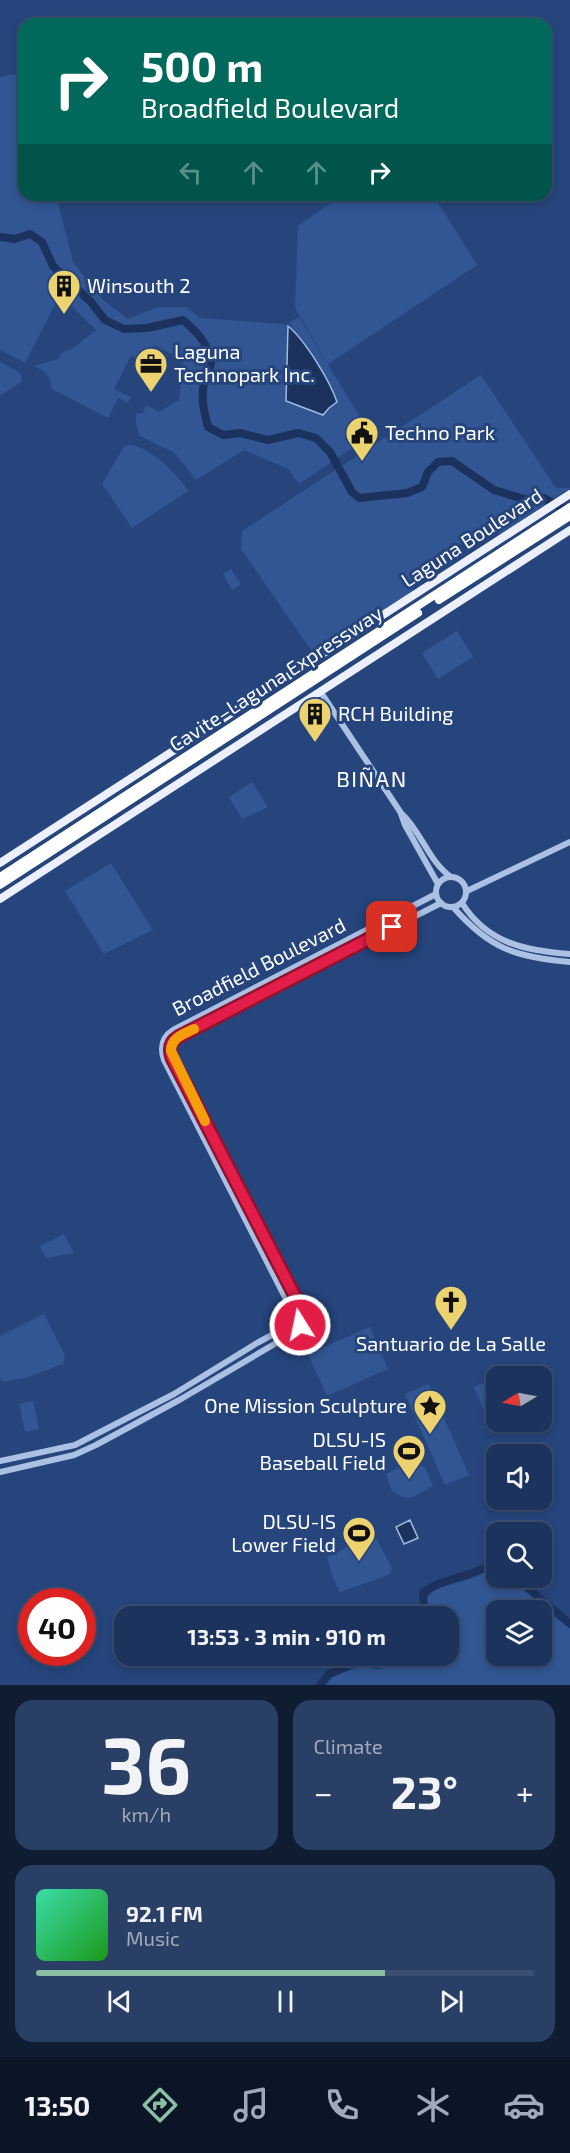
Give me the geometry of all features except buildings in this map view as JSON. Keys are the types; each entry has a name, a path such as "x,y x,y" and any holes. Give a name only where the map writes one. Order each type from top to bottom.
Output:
{"highway":[{"name":"Cavite–Laguna Expressway","path":"0,877 148,785 565,516 570,507"},
{"name":"Cavite–Laguna Expressway","path":"0,885 129,797"}],"main road":[{"name":"Laguna Boulevard","path":"0,863 566,497"},
{"path":"0,899 570,530"}],"street":[{"path":"320,691 401,813 405,825 438,884"},
{"path":"401,813 411,821 440,866 452,877"},
{"path":"453,907 462,903 467,891 570,842"},
{"path":"467,891 461,880 446,877 438,884 436,894 441,903 453,907 477,932 506,950 532,957 570,962"},
{"name":"Broadfield Boulevard","path":"0,1461 75,1445 174,1394 285,1328 292,1320 291,1309 165,1063 162,1044 165,1037 173,1030 436,894"},
{"name":"Broadfield Boulevard","path":"0,1472 74,1455 160,1411 261,1351 292,1336 301,1322 300,1306 172,1058 171,1044 178,1037 441,903"},
{"path":"462,903 480,925 508,942 533,950 570,954"}],"shaded area":[{"path":"18,74 18,201 58,201 73,262 102,299 128,319 158,307 186,307 200,318 288,326 288,347 329,408 337,402 334,394 290,322 299,317 371,435 299,484 288,469 244,450 196,480 175,453 140,436 136,424 136,414 143,413 146,405 159,412 179,400 183,360 154,345 145,363 131,355 114,389 131,397 128,403 118,398 108,418 52,389 47,374 33,366 58,359 61,353 73,348 96,330 61,296 25,363 0,350 0,77"},
{"path":"333,201 437,201 477,265 328,364 295,308 298,226"},
{"path":"288,326 309,351 334,393 337,402 323,415 286,401"},
{"path":"0,362 22,376 21,382 0,396"},
{"path":"481,375 556,488 570,488 501,533 481,532 437,558 422,571 411,592 315,656 241,549 242,531"},
{"path":"128,445 136,446 153,455 170,469 188,491 132,528 102,484 123,448"},
{"path":"231,569 241,584 232,590 223,574"},
{"path":"457,631 473,657 438,679 422,653"},
{"path":"252,782 268,807 242,819 229,797"},
{"path":"111,863 153,930 104,954 65,891"},
{"path":"64,1234 74,1253 46,1258 40,1246"},
{"path":"44,1314 64,1353 63,1364 28,1377 2,1382 0,1336"},
{"path":"370,1327 388,1369 327,1396 308,1354"},
{"path":"486,1382 486,1416 474,1387"},
{"path":"429,1384 469,1475 445,1485 405,1394"},
{"path":"33,1401 39,1429 25,1432 19,1404"},
{"name":"DLSU-IS Baseball Field","path":"413,1460 425,1467 433,1486 411,1498 402,1497 392,1491 386,1474"},
{"path":"410,1520 418,1538 404,1544 396,1527"},
{"name":"DLSU-IS Lower Field","path":"374,1534 392,1568 389,1575 340,1592 332,1576 327,1557"},
{"path":"486,1572 486,1588 528,1588 545,1600 486,1600 486,1666 552,1666 552,1606 570,1619 570,1685 325,1685 339,1673 354,1666 459,1666 459,1606 420,1606 435,1589 474,1578"}],"waterway":[{"path":"0,237 15,239 30,234 42,242 53,266 91,302 105,320 124,329 147,328 183,320 188,324 202,339 210,357 211,365 203,392 208,427 223,435 240,433 268,440 298,433 316,438 330,452 352,492 359,498 407,493 422,487 428,472 438,462 452,461 494,490 524,499 544,498 569,512"},
{"path":"424,1606 423,1593 439,1584 486,1567"},
{"path":"528,1588 570,1624"},
{"path":"320,1685 329,1674 349,1666"}],"slow traffic":[{"path":"194,1029 175,1039 170,1047 172,1058 205,1121"}],"place":[{"name":"Winsouth 2","path":"64,315"},
{"name":"Laguna Technopark Inc.","path":"151,393"},
{"name":"Techno Park","path":"362,462"},
{"name":"RCH Building","path":"315,743"},
{"name":"Santuario de La Salle","path":"451,1331"},
{"name":"One Mission Sculpture","path":"430,1435"},
{"name":"DLSU-IS Baseball Field","path":"409,1480"},
{"name":"DLSU-IS Lower Field","path":"359,1562"}],"district":[{"name":"BIÑAN","path":"372,779"}],"route":[{"path":"300,1325 302,1318 300,1306 172,1058 170,1047 178,1037 392,927"}]}
